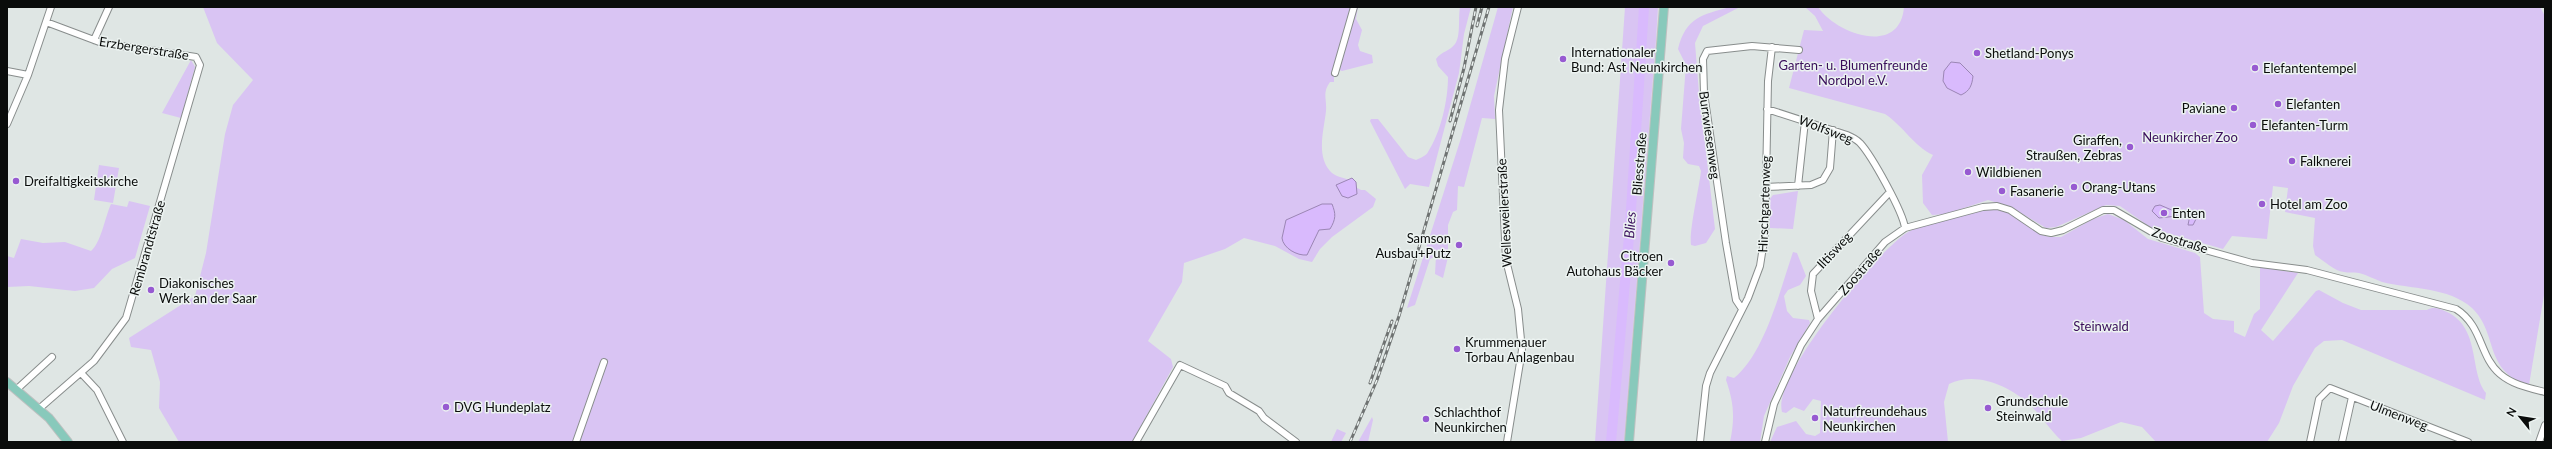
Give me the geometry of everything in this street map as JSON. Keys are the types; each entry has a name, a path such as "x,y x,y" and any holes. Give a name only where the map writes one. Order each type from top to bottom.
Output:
{"main road":[{"name":"Bliesstraße","path":"1629,442 1664,7"},
{"path":"7,382 40,408 68,442"}],"street":[{"path":"7,124 28,75 51,7"},
{"path":"94,40 109,7"},
{"path":"1335,73 1354,7"},
{"name":"Wellesweilerstraße","path":"1507,442 1522,350 1518,309 1506,260 1499,110 1505,58 1518,7"},
{"name":"Erzbergerstraße","path":"46,22 94,40 198,58"},
{"name":"Burrwiesenweg","path":"1742,310 1736,300 1726,243 1704,93 1703,58 1707,51 1712,50 1772,47 1799,50"},
{"name":"Hirschgartenweg","path":"1700,442 1706,386 1710,373 1742,310 1760,266 1765,234 1767,109 1772,47"},
{"name":"Rembrandtstraße","path":"40,408 82,374 104,349 129,312 200,65 198,58"},
{"path":"7,71 28,75"},
{"name":"Wolfsweg","path":"1767,109 1833,130 1858,141 1871,159 1902,217 1904,228"},
{"path":"1798,186 1805,121"},
{"path":"1766,187 1798,186 1818,183 1827,176 1833,130"},
{"name":"Iltisweg","path":"1818,319 1811,291 1813,274 1889,193"},
{"name":"Zoostraße","path":"1765,442 1774,404 1792,361 1818,319 1885,242 1904,228 1983,207 1997,206 2010,210 2042,231 2051,233 2063,230 2103,210 2114,210 2162,238 2252,263 2311,271 2456,309 2471,321 2492,365 2499,373 2519,385 2545,392"},
{"path":"16,390 52,357"},
{"path":"576,442 604,362"},
{"path":"1136,442 1180,365 1225,386 1229,393 1259,410 1267,420 1296,442"},
{"path":"82,374 97,390 123,442"},
{"name":"Ulmenweg","path":"2310,442 2318,404 2326,390 2334,389 2468,442"},
{"path":"2342,442 2352,397"},
{"path":"2539,442 2545,425"}],"green space":[{"path":"203,7 1358,7 1356,19 1362,30 1358,45 1360,51 1372,55 1373,63 1342,71 1334,68 1334,82 1330,82 1325,93 1326,111 1322,150 1326,165 1332,173 1349,180 1346,182 1361,190 1365,190 1376,199 1373,207 1332,237 1320,249 1312,262 1299,259 1275,246 1244,238 1225,249 1184,263 1182,282 1148,341 1171,359 1173,367 1132,442 179,442 159,408 160,382 151,350 131,347 129,338 195,296 206,253 225,134 233,105 253,80 217,43"},
{"path":"1460,7 1471,7 1464,34 1459,73 1429,187 1410,184 1405,189 1370,121 1371,119 1378,119 1408,157 1416,160 1423,157 1427,153 1433,144 1440,126 1448,86 1448,77 1438,66 1436,59 1451,48 1457,41 1459,32"},
{"path":"1498,7 1513,7 1494,96 1495,119 1482,118 1464,187 1458,186 1457,210 1453,212 1448,225 1448,257 1443,278 1435,274 1436,256 1430,259 1415,305 1407,308 1461,138"},
{"path":"1625,7 1658,7 1656,40 1624,442 1595,442"},
{"path":"1730,7 1740,7 1703,26 1695,43 1699,93 1715,229 1706,243 1695,246 1691,245 1691,230 1701,171 1699,166 1688,164 1683,158 1684,143 1681,129 1686,65 1678,49 1681,38 1696,19 1711,12"},
{"path":"1805,7 1818,7 1827,17 1838,25 1852,32 1866,36 1880,36 1891,32 1900,22 1904,7 2540,7 2545,16 2545,289 2529,385 2514,379 2504,371 2493,351 2486,329 2480,318 2472,308 2463,301 2441,292 2382,282 2359,273 2340,271 2333,268 2315,255 2313,246 2315,218 2285,212 2288,188 2273,186 2267,239 2232,236 2223,249 2153,229 2120,206 2106,205 2056,227 2046,228 2011,207 1988,200 1946,214 1932,215 1923,203 1922,175 1933,155 1914,141 1885,114 1789,88 1804,30 1823,31 1815,16"},
{"path":"191,60 195,67 181,118 162,113"},
{"path":"99,165 119,168 113,203 94,200"},
{"path":"1798,191 1793,229 1770,228 1770,199 1773,195"},
{"path":"129,201 150,206 135,258 112,269 94,288 75,291 29,286 7,287 7,256 14,258 21,239 43,243 65,242 91,251 98,242 111,204 127,207"},
{"name":"Steinwald","path":"1995,209 2009,213 2042,235 2050,237 2061,237 2093,219 2108,214 2124,220 2148,239 2195,253 2200,257 2204,313 2213,319 2234,321 2234,332 2245,337 2254,314 2260,309 2260,267 2298,273 2261,330 2273,341 2316,291 2319,290 2343,303 2361,310 2427,310 2435,308 2442,310 2458,319 2465,328 2470,339 2481,384 2486,393 2485,400 2342,340 2324,341 2315,348 2293,386 2279,423 2267,442 2156,442 2142,427 2121,422 2081,438 2062,441 2033,408 2021,397 1991,382 1970,379 1959,380 1949,384 1944,402 1948,442 1770,442 1777,427 1796,421 1806,434 1815,436 1820,433 1821,401 1813,399 1804,411 1794,407 1786,413 1782,412 1783,395 1793,372 1828,317 1850,290 1891,246 1905,234 1923,226 1948,218"},
{"path":"1793,252 1797,253 1806,276 1800,285 1788,290 1784,296 1787,311 1793,318 1809,320 1810,323 1790,357 1764,416 1760,442 1730,442 1733,425 1733,411 1731,396 1726,380 1727,376 1734,378 1745,367 1763,337 1777,302"},
{"path":"1372,417 1373,420 1368,442 1358,442"},
{"path":"1337,429 1346,433 1341,442 1331,442"}],"shaded area":[{"path":"1951,62 1960,63 1973,76 1967,92 1961,95 1947,88 1943,81 1944,71"},
{"path":"1352,178 1356,182 1357,194 1348,198 1342,196 1336,185"},
{"path":"1322,204 1332,204 1335,214 1330,229 1319,230 1307,255 1291,251 1285,245 1282,238 1286,220"},
{"name":"Enten","path":"2160,205 2174,211 2177,216 2159,218 2152,211 2155,206"},
{"path":"2202,211 2205,217 2198,215 2193,225 2188,225 2190,215"}],"waterway":[{"name":"Blies","path":"1611,442 1630,225 1644,7"}],"railway":[{"path":"1450,121 1464,68 1476,7"},
{"path":"1477,26 1482,7"},
{"path":"1350,442 1377,380 1399,316 1489,7"},
{"path":"1370,383 1392,321"}],"place":[{"name":"Shetland-Ponys","path":"1977,53"},
{"name":"Internationaler Bund: Ast Neunkirchen","path":"1563,59"},
{"name":"Elefantentempel","path":"2255,68"},
{"name":"Elefanten","path":"2278,104"},
{"name":"Paviane","path":"2234,108"},
{"name":"Elefanten-Turm","path":"2253,125"},
{"name":"Giraffen, Straußen, Zebras","path":"2130,147"},
{"name":"Falknerei","path":"2292,161"},
{"name":"Wildbienen","path":"1968,172"},
{"name":"Dreifaltigkeitskirche","path":"16,181"},
{"name":"Orang-Utans","path":"2074,187"},
{"name":"Fasanerie","path":"2002,191"},
{"name":"Hotel am Zoo","path":"2262,204"},
{"name":"Enten","path":"2164,213"},
{"name":"Samson Ausbau+Putz","path":"1459,245"},
{"name":"Citroen Autohaus Bäcker","path":"1671,263"},
{"name":"Diakonisches Werk an der Saar","path":"151,290"},
{"name":"Krummenauer Torbau Anlagenbau","path":"1457,349"},
{"name":"DVG Hundeplatz","path":"446,407"},
{"name":"Grundschule Steinwald","path":"1988,408"},
{"name":"Naturfreundehaus Neunkirchen","path":"1815,418"},
{"name":"Schlachthof Neunkirchen","path":"1426,419"}],"park label":[{"name":"Garten- u. Blumenfreunde Nordpol e.V.","path":"1853,72"},
{"name":"Neunkircher Zoo","path":"2190,137"}]}
